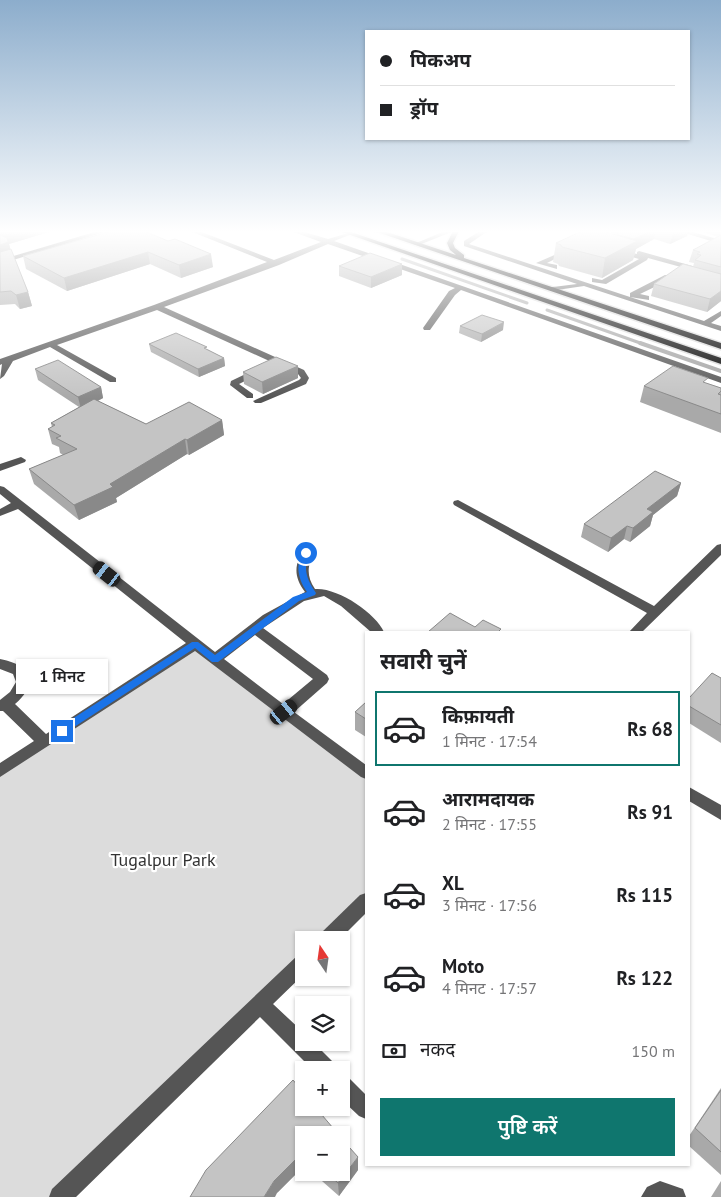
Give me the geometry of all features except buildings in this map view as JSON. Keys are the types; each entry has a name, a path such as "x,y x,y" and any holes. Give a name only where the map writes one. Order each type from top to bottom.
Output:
{"main road":[{"path":"509,287 721,361"},
{"path":"547,287 721,346"},
{"path":"622,327 634,328 661,336 672,335 658,324"}],"street":[{"path":"0,376 5,360 211,287"},
{"path":"458,287 721,380"},
{"path":"553,289 570,287"},
{"path":"591,287 721,329"},
{"path":"648,287 633,294 717,315"},
{"path":"428,328 452,292 461,288"},
{"path":"529,312 533,295"},
{"path":"157,307 279,362 301,372 305,378 303,382 254,398 234,383 279,362"},
{"path":"704,324 717,315"},
{"path":"50,344 113,380"},
{"path":"0,468 21,460"},
{"path":"0,489 215,660 365,772"},
{"path":"0,512 19,504"},
{"path":"458,504 655,612"},
{"path":"636,631 721,548"},
{"path":"310,549 302,562 304,582 312,593"},
{"path":"215,660 296,599 312,593 323,592 334,595 368,621 377,631"},
{"path":"256,629 322,679 284,712"},
{"path":"0,771 195,644"},
{"path":"0,664 12,666 20,671 23,679 18,692 2,705 45,742"},
{"path":"690,794 721,813"},
{"path":"335,931 365,902"},
{"path":"60,1197 295,970"},
{"path":"260,1004 318,1061"},
{"path":"350,1093 365,1108"},
{"path":"652,1197 654,1194 665,1192 675,1197"}],"green space":[{"name":"Tugalpur Park","path":"195,644 365,772 365,902 335,931 295,931 295,970 60,1197 0,1197 0,771"}],"waterway":[{"path":"481,287 527,303"},
{"path":"547,310 643,344"},
{"path":"640,343 721,371"}],"route":[{"path":"62,731 195,644 215,660 296,599 312,593 304,582 302,562 306,553"}]}
